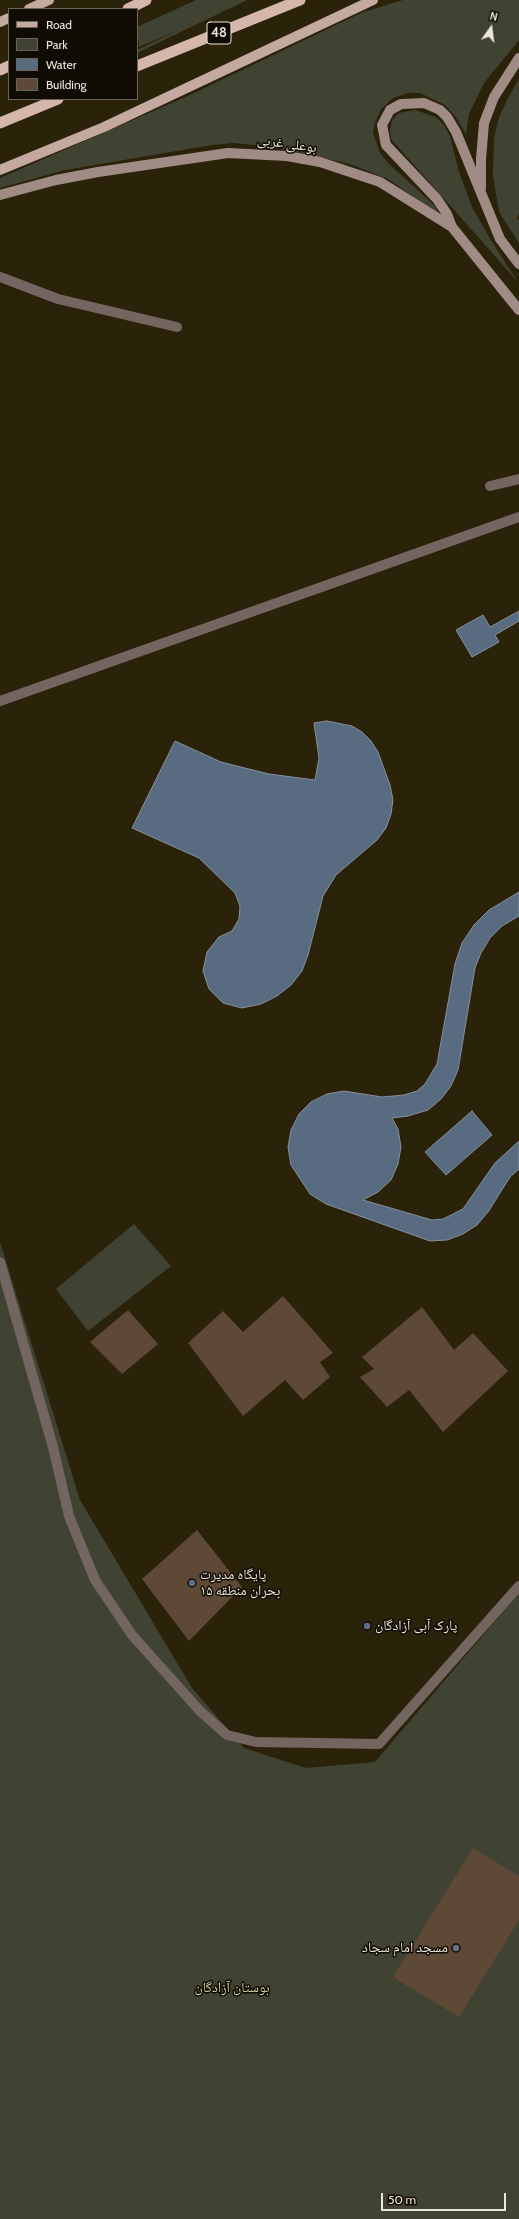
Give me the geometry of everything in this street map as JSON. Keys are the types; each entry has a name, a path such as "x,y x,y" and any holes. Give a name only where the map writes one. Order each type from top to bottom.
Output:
{"highway":[{"path":"130,8 146,0"},
{"name":"48","path":"138,66 300,0"},
{"path":"0,123 56,100"}],"main road":[{"path":"31,8 49,0"},
{"path":"0,170 104,127 373,0"},
{"path":"481,196 481,159 484,123 494,97 519,58"},
{"path":"452,227 447,214 436,199 386,145 382,125 390,110 401,104 424,103 440,110 447,116 456,132 481,196 500,239 519,264"},
{"name":"بوعلی غربی","path":"0,195 56,180 98,172 228,153 253,153 287,156 354,172 380,182 452,227 519,310"}],"street":[{"path":"0,277 58,299 177,327"},
{"path":"490,486 519,478"},
{"path":"0,701 519,517"},
{"path":"0,1262 53,1447 69,1516 95,1580 132,1635 200,1711 227,1735 256,1742 379,1744 519,1586"}],"green space":[{"path":"196,0 247,0 138,53 138,50 178,30 139,47 138,27"},
{"path":"403,0 519,0 519,40 484,83 469,114 466,134 455,116 445,105 420,93 408,93 393,98 381,109 375,122 373,132 380,153 389,164 435,206 438,212 435,212 388,179 350,164 276,147 233,143 212,145 65,170 0,188 0,178 190,95 361,13"},
{"path":"519,79 519,214 517,218 519,220 519,243 499,212 493,176 494,138 499,117"},
{"path":"415,110 436,117 444,125 450,136 459,172 472,207 492,242 518,282 391,139 390,130 392,120 399,113"},
{"path":"134,1224 171,1266 88,1331 56,1289"},
{"name":"بوستان آزادگان","path":"0,1242 80,1500 192,1688 244,1748 306,1768 375,1762 519,1593 519,2219 0,2219"}],"water":[{"path":"519,611 519,621 495,635 499,642 472,657 456,630 483,615 490,627"},
{"path":"327,721 352,726 362,732 371,741 378,752 390,785 393,800 391,814 386,828 377,840 336,875 323,896 308,955 302,971 291,985 277,996 261,1004 242,1008 223,1003 209,989 203,971 207,952 219,937 232,931 239,919 240,906 235,893 199,858 132,828 175,741 221,762 269,774 315,780 319,758 314,723"},
{"path":"519,892 519,916 502,926 490,938 481,953 475,968 458,1070 451,1086 441,1099 428,1110 408,1116 392,1118 398,1129 401,1147 398,1164 391,1180 378,1192 363,1200 432,1220 443,1219 463,1209 495,1163 519,1141 519,1169 510,1177 488,1212 477,1225 463,1234 447,1240 430,1241 326,1204 310,1194 291,1165 288,1147 291,1130 299,1114 311,1102 327,1094 344,1091 382,1097 404,1095 417,1091 425,1084 437,1064 455,964 462,943 474,925 489,910"},
{"path":"472,1111 492,1135 446,1175 425,1152"}],"building":[{"path":"283,1296 333,1353 320,1362 330,1377 303,1400 285,1380 243,1416 188,1343 223,1311 243,1332"},
{"path":"422,1307 454,1350 473,1333 508,1371 443,1432 409,1390 387,1407 360,1377 374,1369 362,1357"},
{"path":"128,1310 158,1344 122,1374 90,1342"},
{"name":"پایگاه مدیرت بحران منطقه ۱۵","path":"197,1530 242,1587 189,1641 142,1579"},
{"name":"مسجد امام سجاد","path":"473,1848 519,1876 519,1920 459,2017 393,1977"}],"place":[{"name":"پایگاه مدیرت بحران منطقه ۱۵","path":"192,1583"},
{"name":"پارک آبی آزادگان","path":"367,1626"},
{"name":"مسجد امام سجاد","path":"456,1948"}]}
